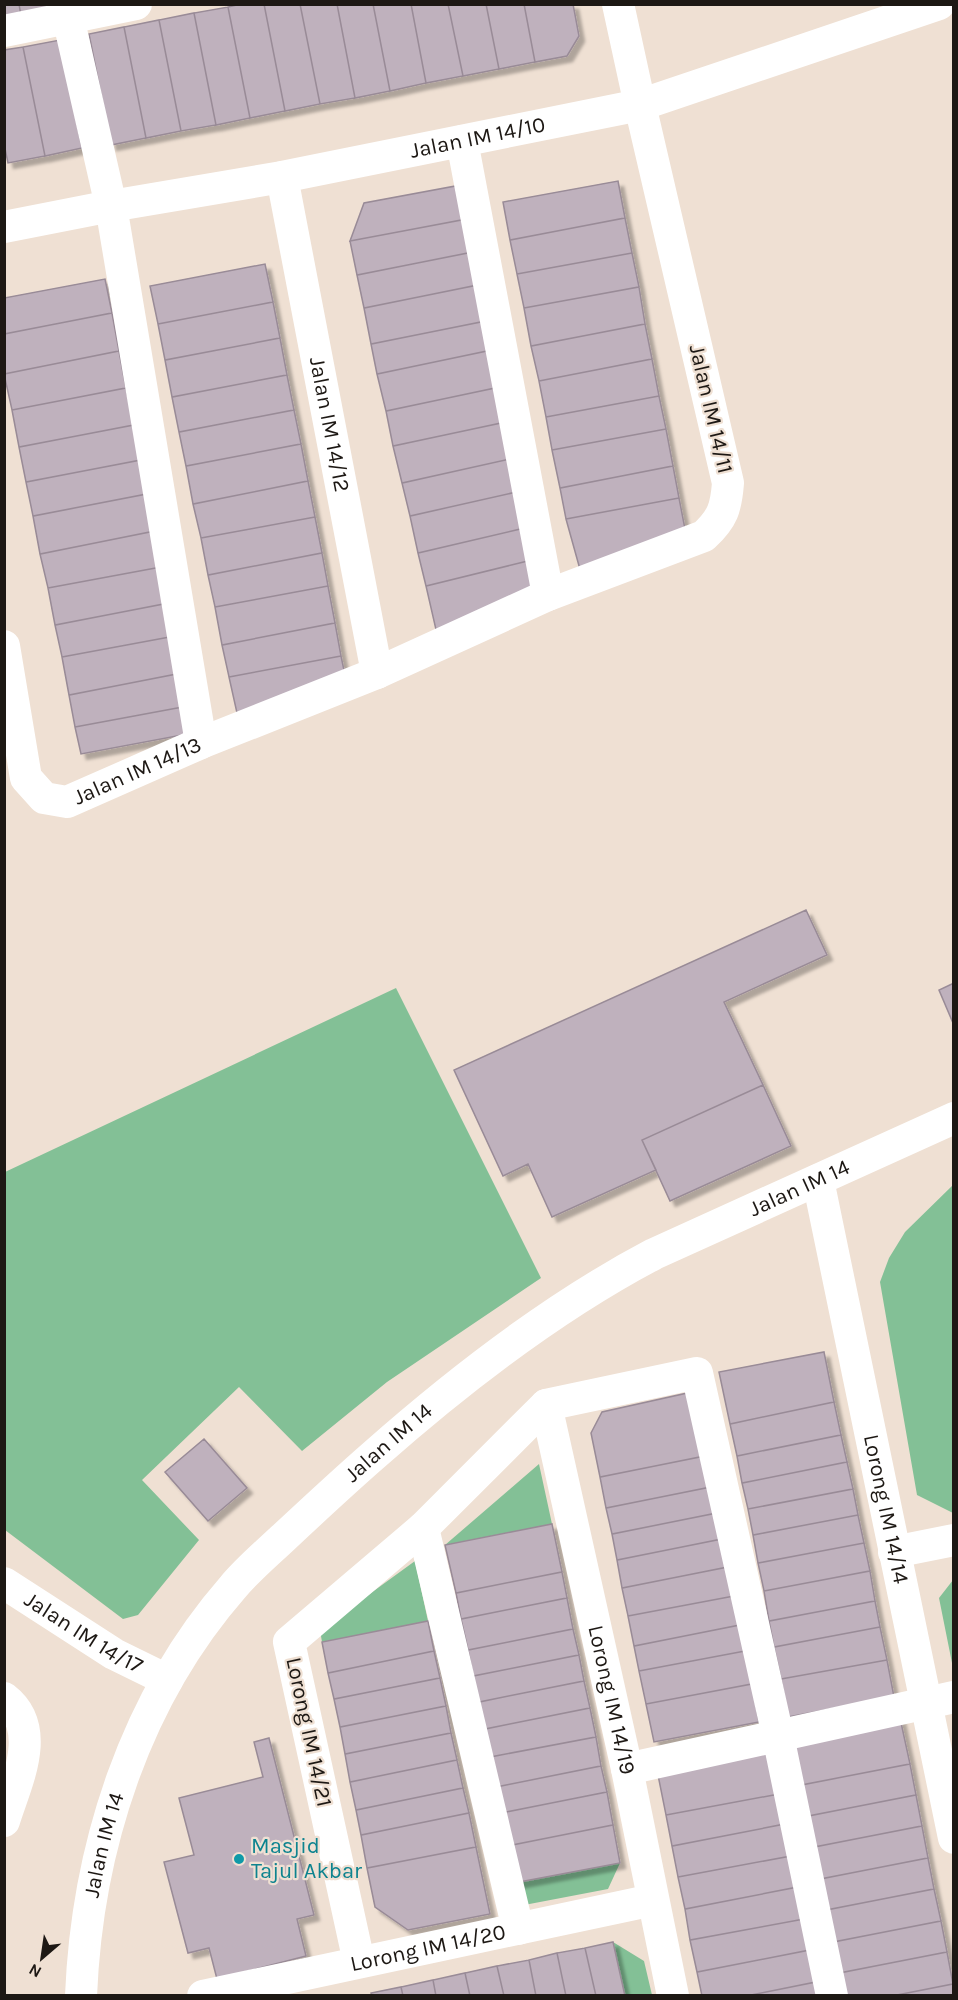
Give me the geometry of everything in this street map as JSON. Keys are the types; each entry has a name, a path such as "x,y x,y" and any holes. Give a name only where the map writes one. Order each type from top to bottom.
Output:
{"street":[{"path":"4,31 67,11 136,4"},
{"name":"Jalan IM 14/11","path":"377,673 548,595 704,536 718,523 726,505 728,483 639,105 618,4"},
{"name":"Jalan IM 14/10","path":"4,227 282,177 639,105 939,4"},
{"path":"67,11 111,206 201,743"},
{"path":"462,141 548,595"},
{"name":"Jalan IM 14/12","path":"282,177 377,673"},
{"name":"Jalan IM 14/13","path":"4,646 26,778 44,798 67,802 201,743 377,673"},
{"name":"Jalan IM 14","path":"81,1995 86,1936 102,1844 133,1750 167,1680 197,1633 235,1585 415,1418 538,1325 619,1273 654,1254 954,1118"},
{"name":"Lorong IM 14/14","path":"818,1180 894,1552 939,1700 953,1830"},
{"path":"518,1929 423,1528 546,1405 697,1373 778,1736 832,1995"},
{"name":"Lorong IM 14/19","path":"546,1405 627,1769 673,1995"},
{"name":"Lorong IM 14/21","path":"359,1962 289,1642 423,1528"},
{"path":"894,1552 954,1540"},
{"name":"Jalan IM 14/17","path":"4,1583 114,1654 167,1680"},
{"path":"4,1698 10,1702 25,1728 25,1754 4,1821"},
{"path":"627,1769 939,1700"},
{"name":"Lorong IM 14/20","path":"203,1995 653,1900"}],"green space":[{"path":"396,988 541,1278 387,1382 302,1451 239,1387 142,1480 199,1540 138,1615 123,1619 5,1530 5,1172"},
{"path":"953,1185 954,1513 917,1495 880,1282 889,1258 905,1232"},
{"path":"539,1464 552,1524 445,1545"},
{"path":"415,1561 428,1621 322,1642 320,1630"},
{"path":"953,1580 953,1668 939,1598"},
{"path":"620,1863 608,1889 519,1906 514,1883"},
{"path":"613,1942 644,1961 652,1995 625,1995"}],"building":[{"path":"4,4 19,4 21,16 4,19"},
{"path":"19,4 55,4 21,16"},
{"path":"241,4 264,4 285,111 250,118 228,7"},
{"path":"264,4 300,4 320,104 285,111"},
{"path":"300,4 337,4 355,98 320,104"},
{"path":"337,4 373,4 390,91 355,98"},
{"path":"373,4 411,4 426,83 390,91"},
{"path":"411,4 448,4 463,76 426,83"},
{"path":"448,4 486,4 499,69 463,76"},
{"path":"486,4 524,4 535,62 499,69"},
{"path":"524,4 573,4 579,36 567,56 535,62"},
{"path":"228,7 250,118 216,125 194,13"},
{"path":"194,13 216,125 181,131 159,20"},
{"path":"159,20 181,131 146,138 124,27"},
{"path":"124,27 146,138 111,145 89,34"},
{"path":"60,40 82,148 45,156 23,47"},
{"path":"23,47 45,156 8,163 4,144 4,50"},
{"path":"618,181 625,218 510,240 503,202"},
{"path":"461,185 467,219 350,241 364,203"},
{"path":"625,218 632,253 517,274 510,240"},
{"path":"467,219 473,252 357,275 350,241"},
{"path":"473,252 478,285 364,308 357,275"},
{"path":"632,253 639,287 524,308 517,274"},
{"path":"265,264 273,302 158,324 150,286"},
{"path":"105,279 112,313 4,334 4,298"},
{"path":"478,285 486,321 371,344 364,308"},
{"path":"639,287 645,324 531,346 524,308"},
{"path":"273,302 280,338 165,360 158,324"},
{"path":"112,313 119,351 4,374 4,334"},
{"path":"486,321 492,350 377,374 371,344"},
{"path":"645,324 652,359 539,381 531,346"},
{"path":"280,338 287,375 172,397 165,360"},
{"path":"492,350 500,387 386,411 377,374"},
{"path":"119,351 126,388 12,410 4,374"},
{"path":"652,359 659,396 546,417 539,381"},
{"path":"287,375 294,410 179,432 172,397"},
{"path":"500,387 506,422 393,446 386,411"},
{"path":"126,388 134,425 19,447 12,410"},
{"path":"659,396 666,429 552,450 546,417"},
{"path":"294,410 301,444 186,466 179,432"},
{"path":"506,422 514,458 402,483 393,446"},
{"path":"134,425 141,460 26,482 19,447"},
{"path":"666,429 673,466 560,488 552,450"},
{"path":"301,444 308,481 193,504 186,466"},
{"path":"514,458 521,491 410,516 402,483"},
{"path":"141,460 147,494 33,516 26,482"},
{"path":"673,466 679,498 566,519 560,488"},
{"path":"308,481 315,517 201,538 193,504"},
{"path":"521,491 529,527 418,553 410,516"},
{"path":"147,494 155,531 40,554 33,516"},
{"path":"679,498 685,529 581,573 566,519"},
{"path":"315,517 322,553 208,575 201,538"},
{"path":"529,527 536,559 426,586 418,553"},
{"path":"155,531 161,567 48,588 40,554"},
{"path":"322,553 328,586 215,607 208,575"},
{"path":"536,559 544,590 437,634 426,586"},
{"path":"161,567 169,603 55,625 48,588"},
{"path":"328,586 335,623 222,645 215,607"},
{"path":"169,603 175,636 62,657 55,625"},
{"path":"335,623 341,656 229,677 222,645"},
{"path":"175,636 182,673 69,695 62,657"},
{"path":"341,656 346,680 239,722 229,677"},
{"path":"182,673 188,706 75,727 69,695"},
{"path":"188,706 193,733 81,754 75,727"},
{"path":"806,910 827,955 724,1002 763,1085 642,1140 656,1170 552,1217 528,1164 503,1176 454,1070"},
{"path":"954,983 954,1023 953,1023 939,990"},
{"path":"763,1085 791,1146 670,1201 642,1140"},
{"path":"824,1352 834,1402 730,1424 719,1372"},
{"path":"692,1392 705,1456 600,1477 591,1433 602,1412"},
{"path":"834,1402 841,1435 737,1456 730,1424"},
{"path":"841,1435 847,1462 742,1483 737,1456"},
{"path":"204,1439 247,1488 208,1521 165,1472"},
{"path":"705,1456 711,1487 606,1508 600,1477"},
{"path":"847,1462 853,1489 748,1509 742,1483"},
{"path":"711,1487 717,1513 612,1534 606,1508"},
{"path":"853,1489 858,1515 753,1535 748,1509"},
{"path":"717,1513 722,1539 617,1560 612,1534"},
{"path":"858,1515 864,1543 758,1563 753,1535"},
{"path":"552,1524 562,1572 456,1593 445,1545"},
{"path":"722,1539 728,1567 622,1588 617,1560"},
{"path":"864,1543 870,1571 764,1591 758,1563"},
{"path":"728,1567 734,1596 628,1616 622,1588"},
{"path":"870,1571 875,1601 769,1621 764,1591"},
{"path":"562,1572 567,1598 461,1619 456,1593"},
{"path":"734,1596 740,1625 634,1646 628,1616"},
{"path":"567,1598 573,1629 468,1650 461,1619"},
{"path":"875,1601 880,1627 774,1647 769,1621"},
{"path":"428,1621 434,1651 328,1673 322,1642"},
{"path":"740,1625 745,1651 639,1671 634,1646"},
{"path":"880,1627 887,1660 781,1679 774,1647"},
{"path":"573,1629 579,1655 473,1676 468,1650"},
{"path":"434,1651 440,1678 334,1699 328,1673"},
{"path":"745,1651 752,1684 646,1704 639,1671"},
{"path":"579,1655 584,1681 479,1702 473,1676"},
{"path":"887,1660 894,1697 788,1717 781,1679"},
{"path":"440,1678 446,1706 340,1727 334,1699"},
{"path":"584,1681 590,1708 485,1729 479,1702"},
{"path":"752,1684 759,1722 654,1742 646,1704"},
{"path":"446,1706 451,1733 345,1754 340,1727"},
{"path":"590,1708 596,1737 490,1757 485,1729"},
{"path":"900,1718 910,1764 796,1786 787,1740"},
{"path":"451,1733 457,1760 350,1782 345,1754"},
{"path":"596,1737 601,1766 496,1787 490,1757"},
{"name":"Masjid Tajul Akbar","path":"269,1738 314,1915 297,1919 306,1956 217,1979 209,1948 188,1953 164,1862 194,1855 179,1798 263,1777 254,1742"},
{"path":"770,1748 779,1794 666,1815 657,1770"},
{"path":"457,1760 463,1788 356,1810 350,1782"},
{"path":"910,1764 916,1795 803,1817 796,1786"},
{"path":"601,1766 607,1792 501,1813 496,1787"},
{"path":"463,1788 469,1813 361,1835 356,1810"},
{"path":"607,1792 613,1825 507,1846 501,1813"},
{"path":"779,1794 785,1824 672,1846 666,1815"},
{"path":"916,1795 922,1826 809,1848 803,1817"},
{"path":"469,1813 476,1847 367,1868 361,1835"},
{"path":"785,1824 791,1856 678,1877 672,1846"},
{"path":"613,1825 620,1863 514,1883 507,1846"},
{"path":"922,1826 928,1858 815,1880 809,1848"},
{"path":"476,1847 490,1914 408,1930 375,1907 367,1868"},
{"path":"791,1856 798,1887 685,1909 678,1877"},
{"path":"928,1858 934,1889 821,1911 815,1880"},
{"path":"798,1887 804,1919 690,1940 685,1909"},
{"path":"934,1889 941,1921 828,1943 821,1911"},
{"path":"804,1919 810,1950 697,1972 690,1940"},
{"path":"941,1921 947,1952 834,1974 828,1943"},
{"path":"613,1942 625,1996 596,1996 585,1948"},
{"path":"585,1948 596,1996 566,1996 557,1953"},
{"path":"810,1950 816,1982 746,1996 702,1996 697,1972"},
{"path":"947,1952 953,1984 892,1996 838,1996 834,1974"},
{"path":"557,1953 566,1996 536,1996 529,1960"},
{"path":"529,1960 536,1996 504,1996 497,1966"},
{"path":"497,1966 504,1996 470,1996 465,1973"},
{"path":"465,1973 470,1996 436,1996 433,1980"},
{"path":"433,1980 436,1996 403,1996 401,1987"},
{"path":"816,1982 819,1996 746,1996"},
{"path":"953,1984 954,1996 892,1996"},
{"path":"401,1987 403,1996 372,1996 371,1993"}],"place":[{"name":"Masjid Tajul Akbar","path":"239,1859"}]}
